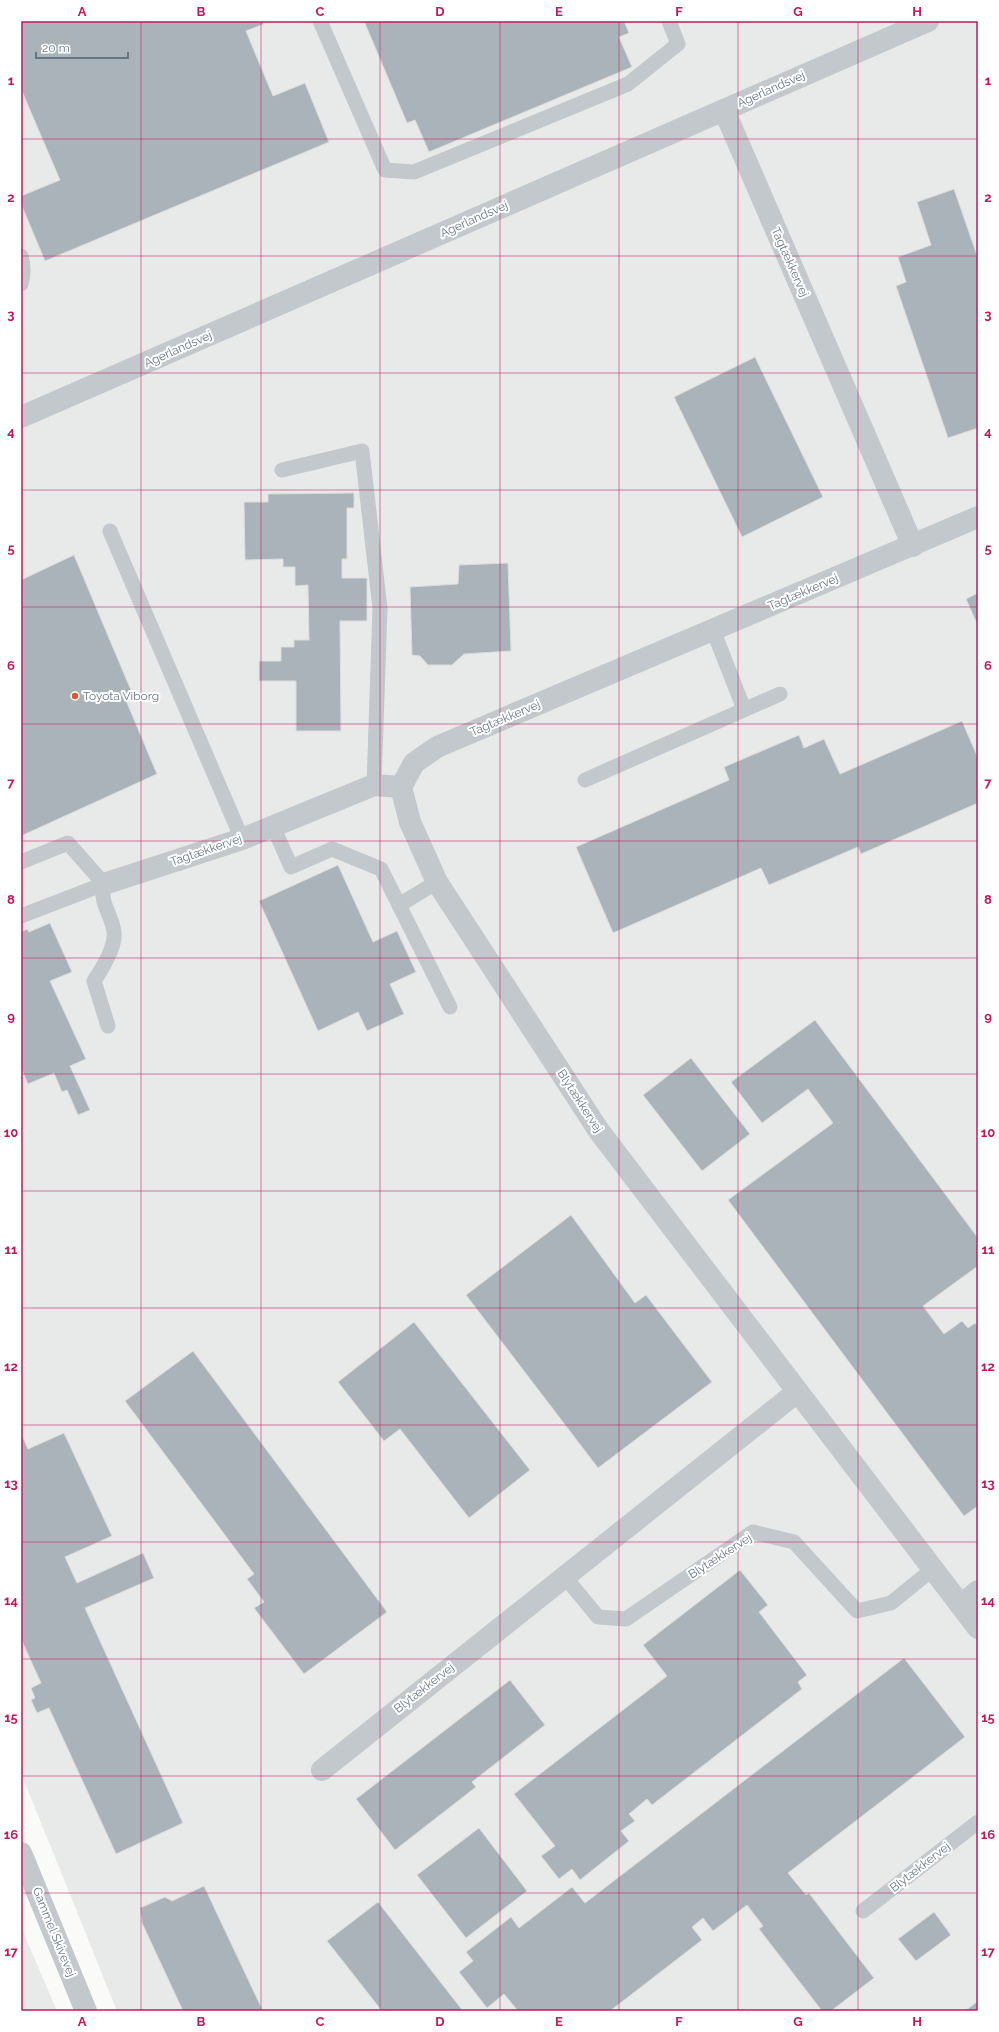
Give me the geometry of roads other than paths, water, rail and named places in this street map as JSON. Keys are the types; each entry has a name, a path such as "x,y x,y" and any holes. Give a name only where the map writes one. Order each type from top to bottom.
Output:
{"street":[{"name":"Agerlandsvej","path":"21,417 928,21"},
{"name":"Tagtækkervej","path":"724,110 913,546"},
{"name":"Tagtækkervej","path":"104,884 242,839 374,785 400,787 414,763 437,747 913,546 978,517"},
{"name":"Blytækkervej","path":"400,787 410,822 437,882 599,1131 978,1628"},
{"name":"Blytækkervej","path":"322,1770 797,1392"},
{"path":"961,1605 978,1591"},
{"name":"Gammel Skivevej","path":"21,1853 86,2011"}],"lane":[{"path":"320,21 385,170 414,172 628,84 678,44 669,21"},
{"path":"21,256 24,265 24,276 21,284"},
{"path":"282,470 362,451 380,608 374,785"},
{"path":"110,531 242,839"},
{"path":"713,630 744,710"},
{"path":"585,780 780,694"},
{"path":"273,826 291,867 332,849 381,869 450,1007"},
{"path":"21,862 68,843 104,884"},
{"path":"399,905 437,882"},
{"path":"21,916 104,884"},
{"path":"104,884 101,895 115,933 109,957 94,981 108,1026"},
{"name":"Blytækkervej","path":"565,1577 598,1617 626,1619 753,1532 794,1542 856,1612 891,1603 932,1569"},
{"name":"Blytækkervej","path":"863,1911 978,1822"}],"place":[{"name":"Toyota Viborg","path":"75,696"}]}
